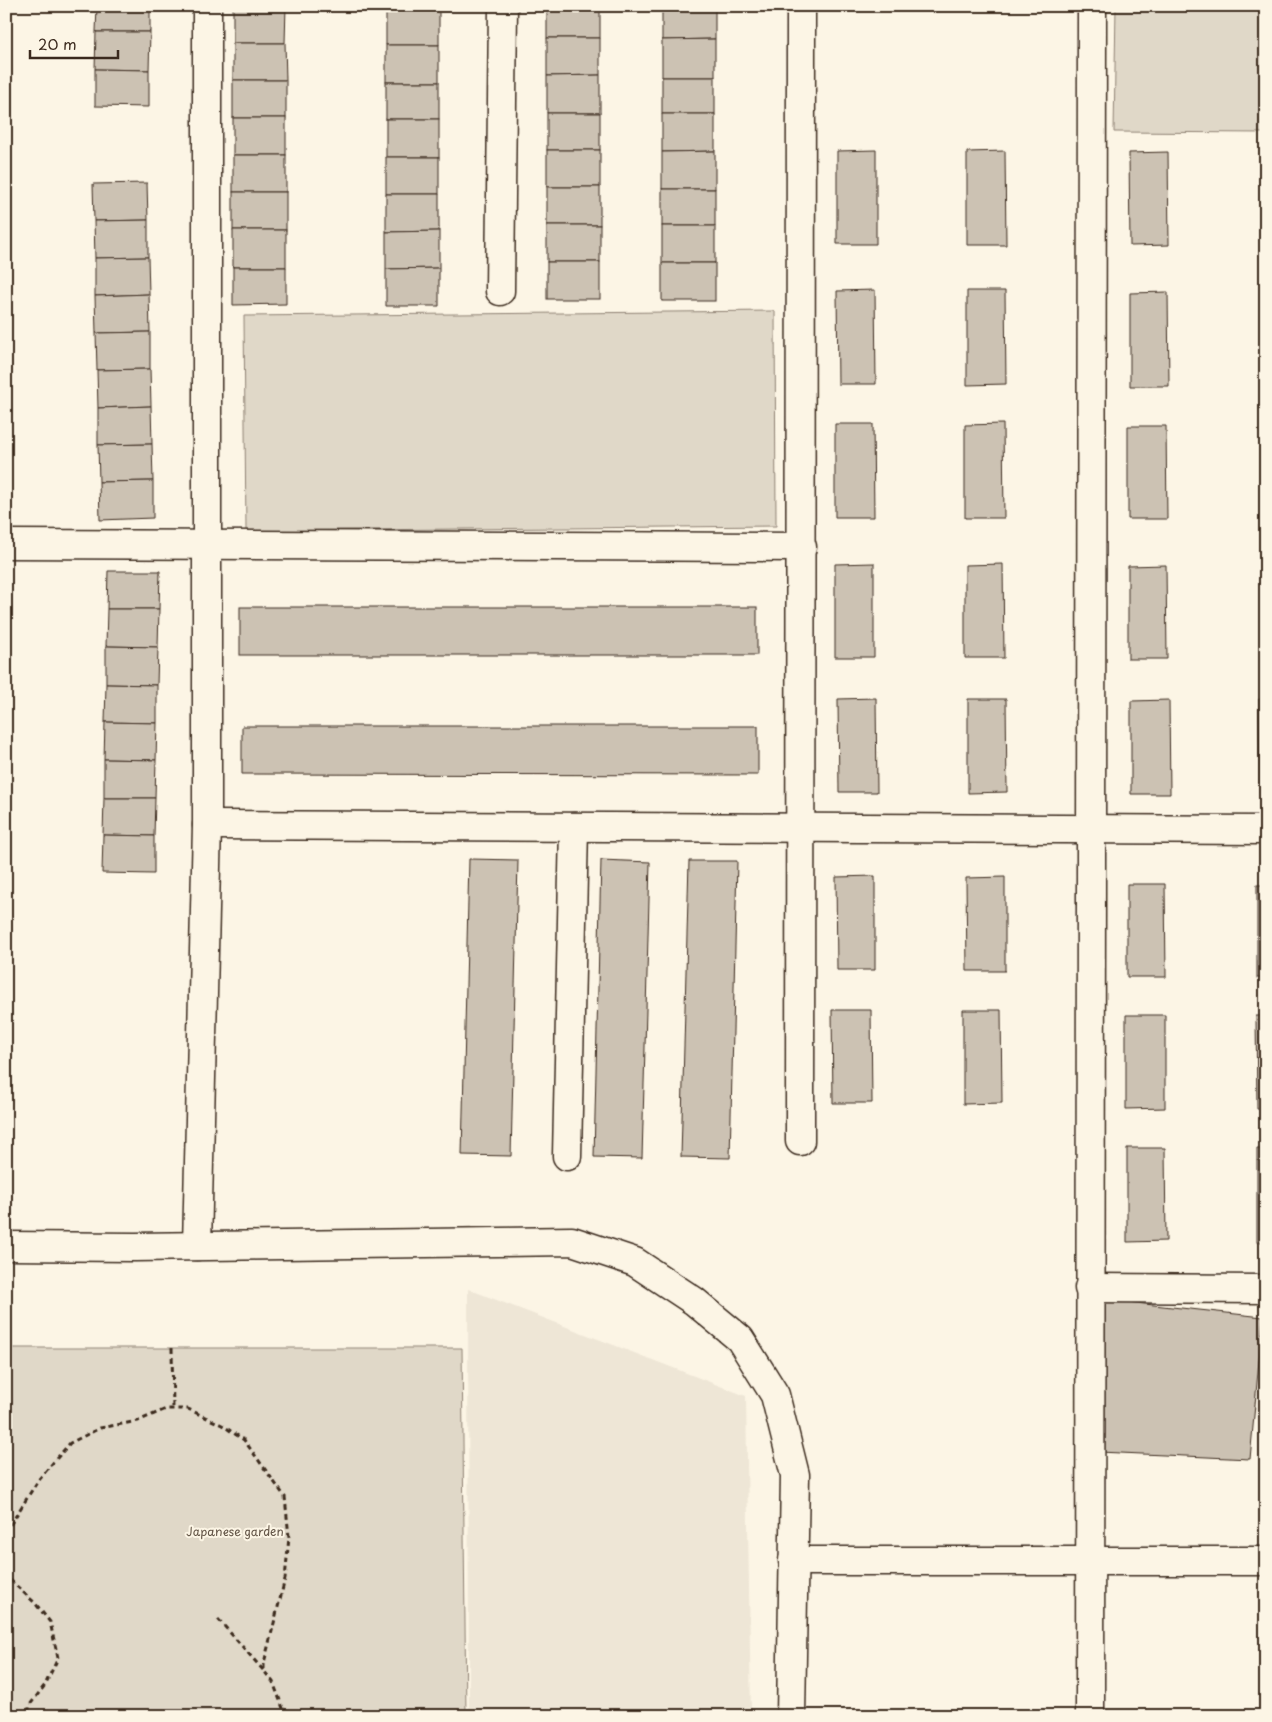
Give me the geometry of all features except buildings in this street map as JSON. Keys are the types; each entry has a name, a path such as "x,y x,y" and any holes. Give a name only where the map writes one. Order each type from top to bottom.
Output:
{"street":[{"path":"198,1246 207,825 207,6"},
{"path":"500,291 503,6"},
{"path":"800,1141 801,6"},
{"path":"1090,1716 1089,1288 1092,6"},
{"path":"6,544 802,547"},
{"path":"207,825 1266,830"},
{"path":"567,1156 574,826"},
{"path":"6,1246 198,1246 572,1241 635,1262 694,1301 740,1338 776,1395 795,1475 791,1716"},
{"path":"1089,1288 1266,1289"},
{"path":"793,1561 1266,1561"}],"path":[{"path":"172,1348 173,1409"},
{"path":"6,1533 39,1480 70,1443 100,1428 138,1421 166,1409 188,1409 222,1426 244,1440 285,1497 288,1537 285,1579 264,1662 264,1671"},
{"path":"6,1572 8,1579 35,1603 50,1622 58,1658 46,1685 29,1706 28,1716"},
{"path":"218,1619 273,1682 284,1711 284,1716"}],"shaded area":[{"path":"468,1289 746,1396 751,1716 469,1716"}],"green space":[{"path":"1116,6 1266,6 1266,133 1114,132"},
{"path":"775,311 776,526 246,531 244,316"},
{"name":"Japanese garden","path":"6,1348 462,1348 466,1716 6,1716"}]}
